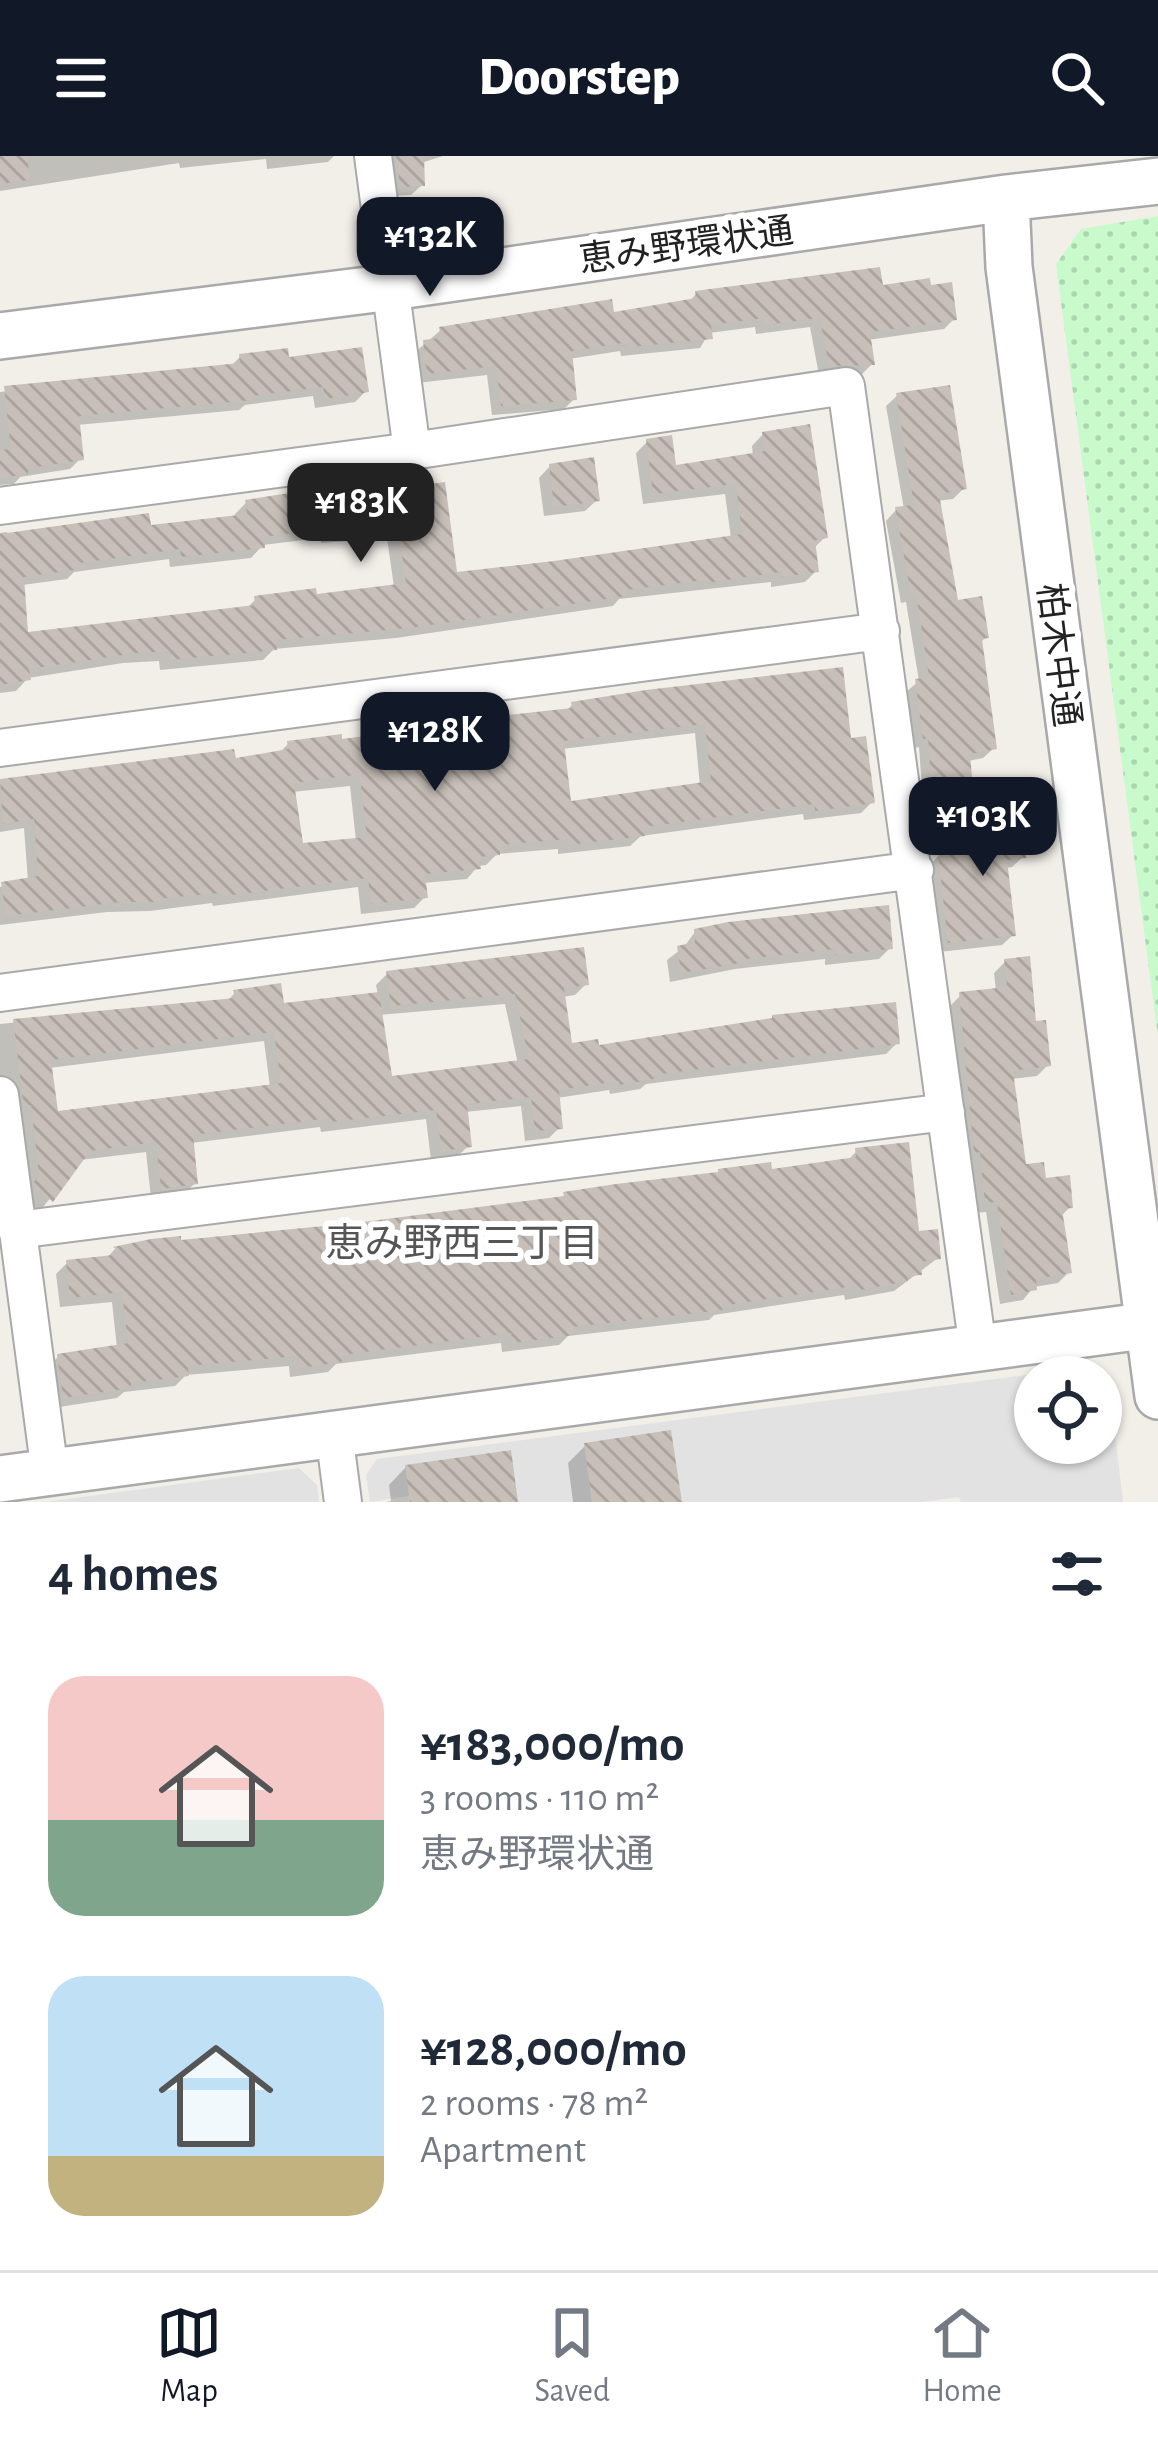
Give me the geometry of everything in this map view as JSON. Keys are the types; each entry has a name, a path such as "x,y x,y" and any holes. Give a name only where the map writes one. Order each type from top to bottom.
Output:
{"street":[{"path":"374,156 412,451"},
{"name":"恵み野環状通","path":"0,336 1158,181"},
{"name":"柏木中通","path":"1006,198 1009,267 1154,1324 1158,1396"},
{"path":"0,506 846,386 978,1349"},
{"path":"0,748 881,631"},
{"path":"0,993 915,870"},
{"path":"0,1095 50,1473"},
{"path":"17,1229 946,1112"},
{"path":"0,1479 1154,1324"},
{"path":"334,1433 343,1502"}],"green space":[{"path":"1158,216 1158,1037 1056,264 1081,229"}],"shaded area":[{"path":"1014,1376 1014,1464 1119,1464 1123,1502 961,1502 959,1497 922,1502 682,1502 671,1431 584,1443 592,1502 518,1502 510,1451 406,1465 409,1496 370,1502 366,1475 377,1459"},
{"path":"299,1468 317,1485 319,1502 45,1502"}],"building":[{"path":"0,156 27,156 30,180 0,184"},
{"path":"396,156 424,156 425,186 400,187"},
{"path":"880,267 883,285 930,278 931,285 952,282 957,320 870,332 875,365 829,366 820,318 765,325 764,318 711,325 713,339 630,347 629,342 572,351 577,400 501,406 496,366 427,374 423,340 441,338 439,327 612,299 614,312 696,298 695,291"},
{"path":"362,347 369,392 325,399 323,387 253,396 253,400 79,416 84,460 28,468 28,474 0,478 0,450 11,449 4,386 240,363 239,354 288,348 289,357"},
{"path":"950,385 967,489 939,494 958,600 982,596 989,638 982,639 997,749 970,754 973,789 932,792 928,738 923,739 915,679 929,677 916,593 911,594 895,507 914,505 896,393"},
{"path":"810,424 828,538 815,540 819,572 705,580 410,628 276,640 277,650 170,660 170,651 136,653 29,669 31,680 0,685 0,534 149,513 151,525 247,514 245,500 328,487 377,483 378,491 445,482 457,572 554,561 742,534 736,484 653,494 646,439 672,435 676,465 765,451 762,432","holes":["331,528 331,534 398,528 406,583 254,596 255,605 28,632 24,577 81,569 80,563 180,549 181,557 265,548 264,537"]},
{"path":"594,457 600,501 554,507 549,464"},
{"path":"843,667 851,738 866,736 875,803 815,811 814,804 644,827 645,836 568,845 568,839 500,845 500,855 479,857 481,869 425,874 428,898 371,904 368,878 6,916 1,882 38,876 34,819 3,824 0,779 234,749 236,758 288,749 287,741 430,728 429,718 470,713 470,719 572,708 571,702","holes":["705,724 711,781 571,801 564,741","360,777 367,837 303,843 294,783"]},
{"path":"1021,809 1026,858 1007,860 1016,936 948,943 938,852 975,848 971,815"},
{"path":"889,905 893,949 836,955 835,949 746,959 681,973 677,946 695,942 694,929"},
{"path":"584,947 589,985 564,988 572,1043 598,1039 599,1045 772,1015 896,1002 900,1044 559,1090 563,1129 535,1131 531,1097 467,1104 472,1147 442,1151 436,1110 331,1122 330,1118 193,1135 198,1184 161,1189 156,1142 90,1151 53,1202 35,1189 39,1174 31,1105 24,1107 13,1019 235,998 233,990 281,983 284,1003 379,992 392,1076 529,1059 515,994 391,1006 386,971","holes":["274,1032 281,1083 58,1111 51,1060"]},
{"path":"1030,956 1036,1021 1046,1020 1051,1066 1013,1071 1026,1164 1044,1162 1046,1178 1070,1175 1073,1208 1062,1209 1072,1273 1036,1279 1037,1290 1011,1295 997,1202 985,1203 980,1152 974,1153 959,992 1007,987 1004,959"},
{"path":"909,1142 919,1231 938,1229 941,1259 921,1262 922,1275 908,1276 908,1281 573,1327 574,1335 513,1343 511,1333 342,1355 342,1362 300,1368 299,1356 188,1366 189,1376 63,1398 57,1354 128,1343 122,1292 70,1298 66,1260 123,1254 113,1247 151,1239 355,1223 564,1196 563,1192 771,1162 772,1169 856,1157 855,1148"},
{"path":"671,1430 682,1502 592,1502 584,1443"},
{"path":"511,1450 518,1502 410,1502 405,1465"}],"district":[{"name":"恵み野西三丁目","path":"462,1242"}]}
